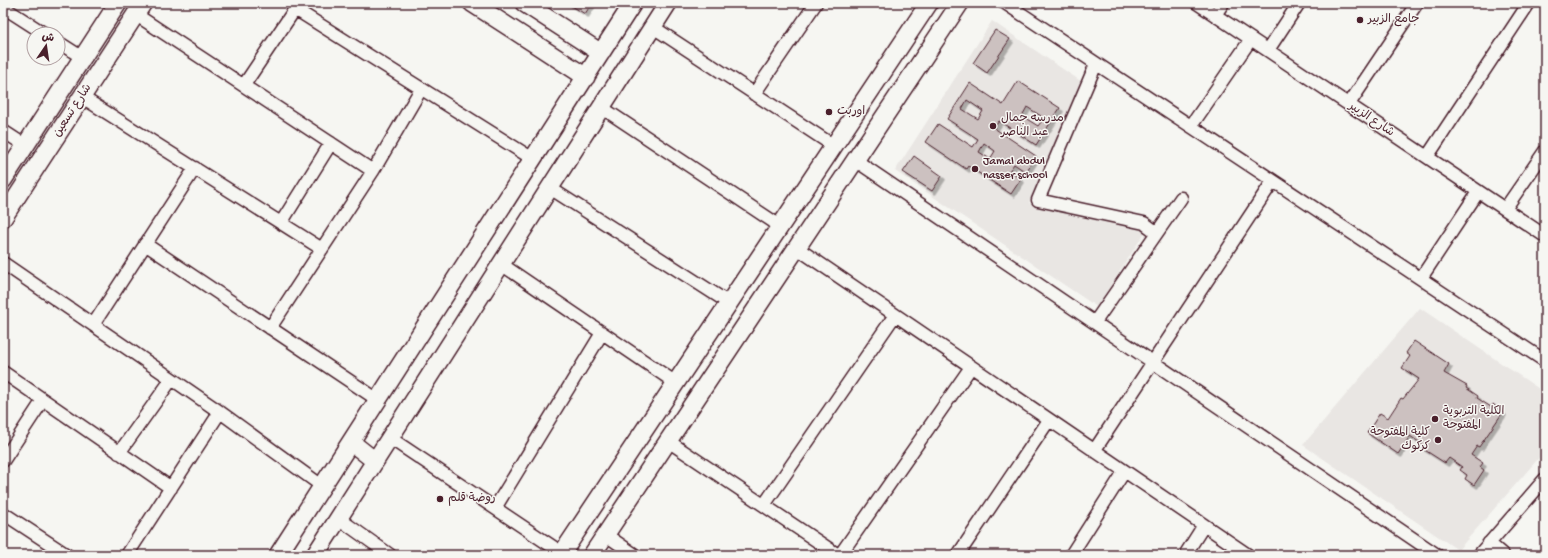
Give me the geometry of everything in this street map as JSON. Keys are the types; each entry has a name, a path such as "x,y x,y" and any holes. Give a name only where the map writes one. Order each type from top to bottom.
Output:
{"street":[{"name":"شارع تسعين","path":"3,180 118,3"},
{"path":"472,3 586,77"},
{"path":"524,3 601,53"},
{"path":"278,555 634,3"},
{"path":"315,555 668,3"},
{"path":"754,94 816,3"},
{"path":"390,438 561,554 930,3"},
{"path":"592,555 960,3"},
{"path":"1005,3 1545,361"},
{"name":"شارع الزبير","path":"1197,3 1545,236"},
{"path":"1215,15 1223,3"},
{"path":"1268,50 1299,3"},
{"path":"1348,104 1417,3"},
{"path":"1427,157 1528,3"},
{"path":"244,85 297,6 421,89 533,159"},
{"path":"3,7 33,26"},
{"name":"شارع تسعين","path":"3,218 139,9"},
{"path":"139,9 244,85 373,171"},
{"path":"653,27 834,146"},
{"path":"1191,126 1250,39"},
{"path":"66,47 82,58"},
{"path":"1096,64 1038,200 1144,223 1156,232"},
{"path":"270,328 373,171 421,89"},
{"path":"82,97 322,249"},
{"path":"601,108 780,226"},
{"path":"3,131 26,146"},
{"path":"281,223 331,143"},
{"path":"1505,209 1545,151"},
{"path":"855,160 1437,555"},
{"path":"93,325 195,168"},
{"path":"1094,451 1273,181"},
{"path":"550,188 729,303"},
{"path":"1421,278 1478,192"},
{"path":"1095,322 1181,198"},
{"path":"146,244 378,400"},
{"path":"797,248 1248,555"},
{"path":"3,263 171,380 220,412 322,486"},
{"path":"501,264 676,383"},
{"path":"764,505 895,315"},
{"path":"494,508 602,333"},
{"path":"704,340 726,354"},
{"path":"668,441 839,555 971,367"},
{"path":"3,372 171,488"},
{"path":"119,453 171,380"},
{"path":"3,462 43,400"},
{"path":"127,555 220,412"},
{"path":"958,555 1049,420"},
{"path":"351,442 375,461"},
{"path":"1071,555 1124,472"},
{"path":"1479,555 1545,480"},
{"path":"3,513 67,555"},
{"path":"338,518 390,555"},
{"path":"1185,555 1204,525"},
{"path":"606,535 635,555"},
{"path":"1489,543 1502,555"}],"shaded area":[{"name":"مدرسه جمال عبد الناصر","path":"992,21 1082,82 1029,203 1147,229 1097,307 895,171"},
{"name":"الكلية التربوية المفتوحة","path":"1420,308 1545,393 1545,451 1458,550 1303,445"}],"building":[{"path":"567,3 592,3 585,14"},
{"path":"995,30 1010,39 987,73 973,63"},
{"path":"1018,81 1060,108 1036,145 999,121 994,128 1036,156 1026,172 1014,164 1009,171 1021,179 1011,194 968,166 966,169 926,142 938,124 973,147 978,139 947,119 970,83 1003,105","holes":["967,100 983,111 978,119 962,109","1027,107 1044,118 1038,126 1022,116","984,143 995,151 990,159 979,152"]},
{"path":"914,156 942,176 932,191 903,172"},
{"path":"1414,341 1449,364 1444,373 1467,386 1466,388 1478,396 1477,398 1491,407 1493,404 1503,412 1479,447 1477,446 1471,455 1483,463 1480,467 1484,470 1474,485 1465,479 1467,475 1460,470 1462,467 1449,458 1445,463 1420,447 1422,444 1410,436 1398,454 1367,433 1380,413 1388,418 1401,398 1403,399 1419,379 1402,368 1410,356 1406,353"}],"place":[{"name":"جامع الزبير","path":"1360,20"},
{"name":"اوربت","path":"829,112"},
{"name":"مدرسه جمال عبد الناصر","path":"993,126"},
{"name":"Jamal abdul nasser school","path":"975,169"},
{"name":"الكلية التربوية المفتوحة","path":"1435,419"},
{"name":"كلية المفتوحة كركوك","path":"1438,440"},
{"name":"روضة قلم","path":"440,499"}]}
